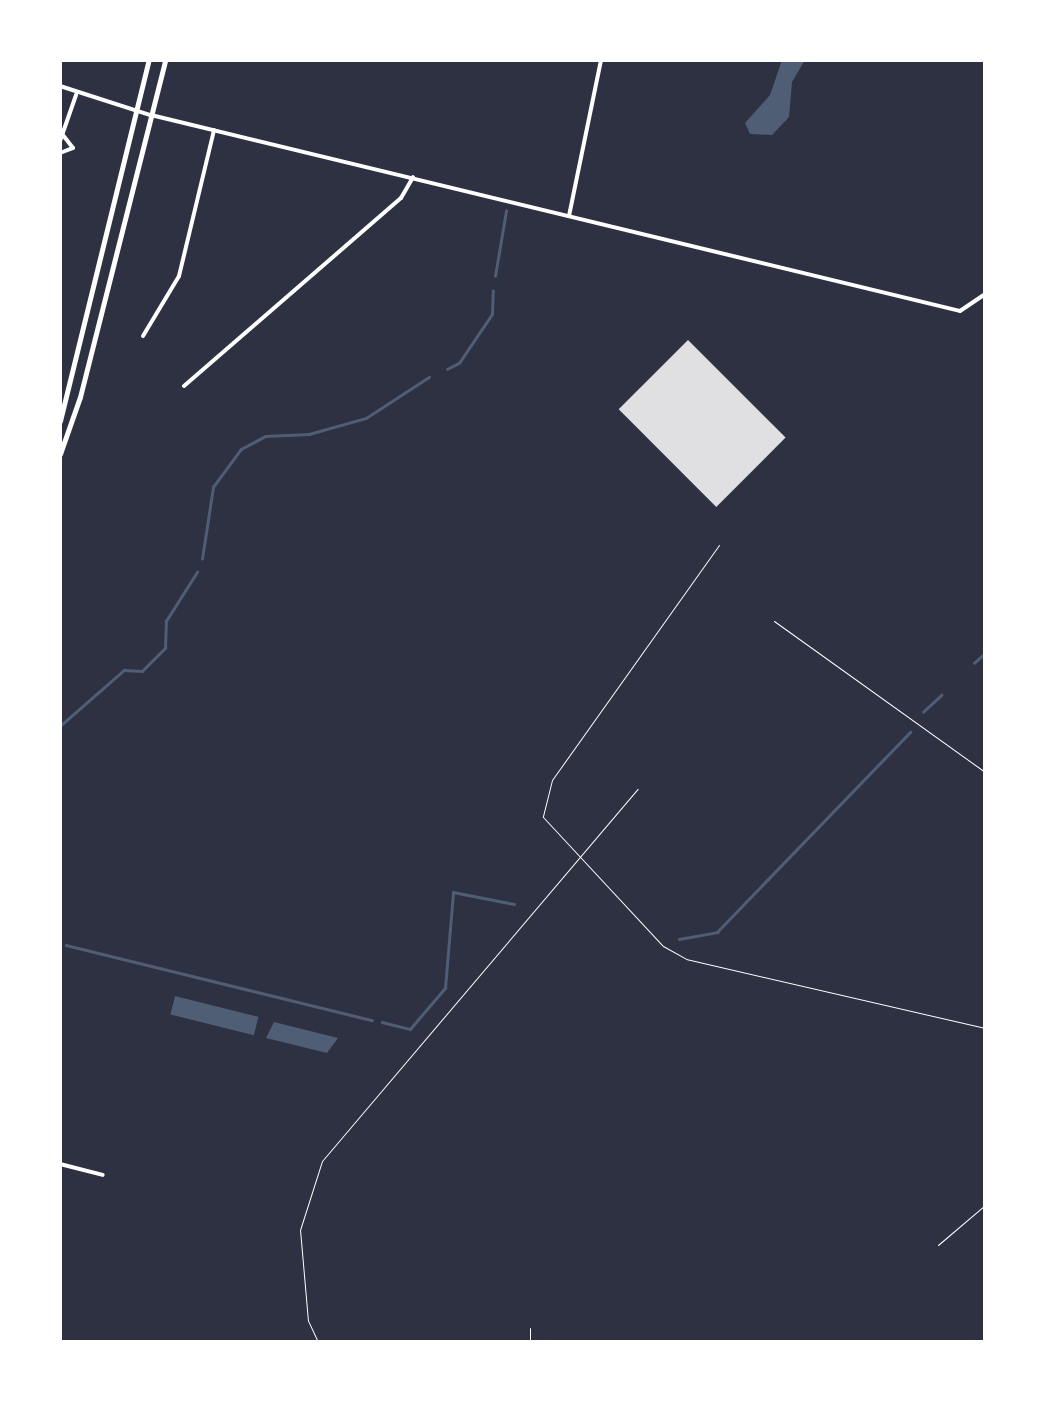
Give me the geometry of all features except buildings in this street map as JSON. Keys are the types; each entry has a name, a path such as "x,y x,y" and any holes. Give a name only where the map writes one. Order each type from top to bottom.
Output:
{"main road":[{"path":"60,421 150,60"},
{"path":"60,454 165,60"}],"street":[{"path":"568,216 601,60"},
{"path":"60,86 76,95 137,112 960,311 985,294"},
{"path":"60,141 76,95"},
{"path":"143,336 179,276 214,130"},
{"path":"60,153 73,148 62,134"},
{"path":"184,386 398,200 413,177"},
{"path":"60,1164 104,1175"}],"lane":[{"path":"719,545 543,798 543,818 578,861 663,946 686,959 985,1028"},
{"path":"774,621 985,772"},
{"path":"318,1342 308,1321 300,1230 322,1161 638,789"},
{"path":"938,1245 985,1205"},
{"path":"530,1328 530,1342"}],"water":[{"path":"782,60 805,60 792,82 789,117 772,135 750,134 745,123 770,95"},
{"path":"175,996 258,1017 254,1035 170,1014"},
{"path":"274,1022 338,1038 327,1053 266,1038"}],"waterway":[{"path":"495,276 506,211"},
{"path":"447,369 459,363 492,314 493,291"},
{"path":"202,559 213,487 241,449 265,436 309,434 366,418 429,377"},
{"path":"60,726 124,670 142,671 165,648 166,621 197,572"},
{"path":"974,663 985,653"},
{"path":"923,712 941,695"},
{"path":"679,939 717,932 910,732"},
{"path":"382,1022 410,1029 445,988 453,892 514,904"},
{"path":"66,945 372,1020"}]}
